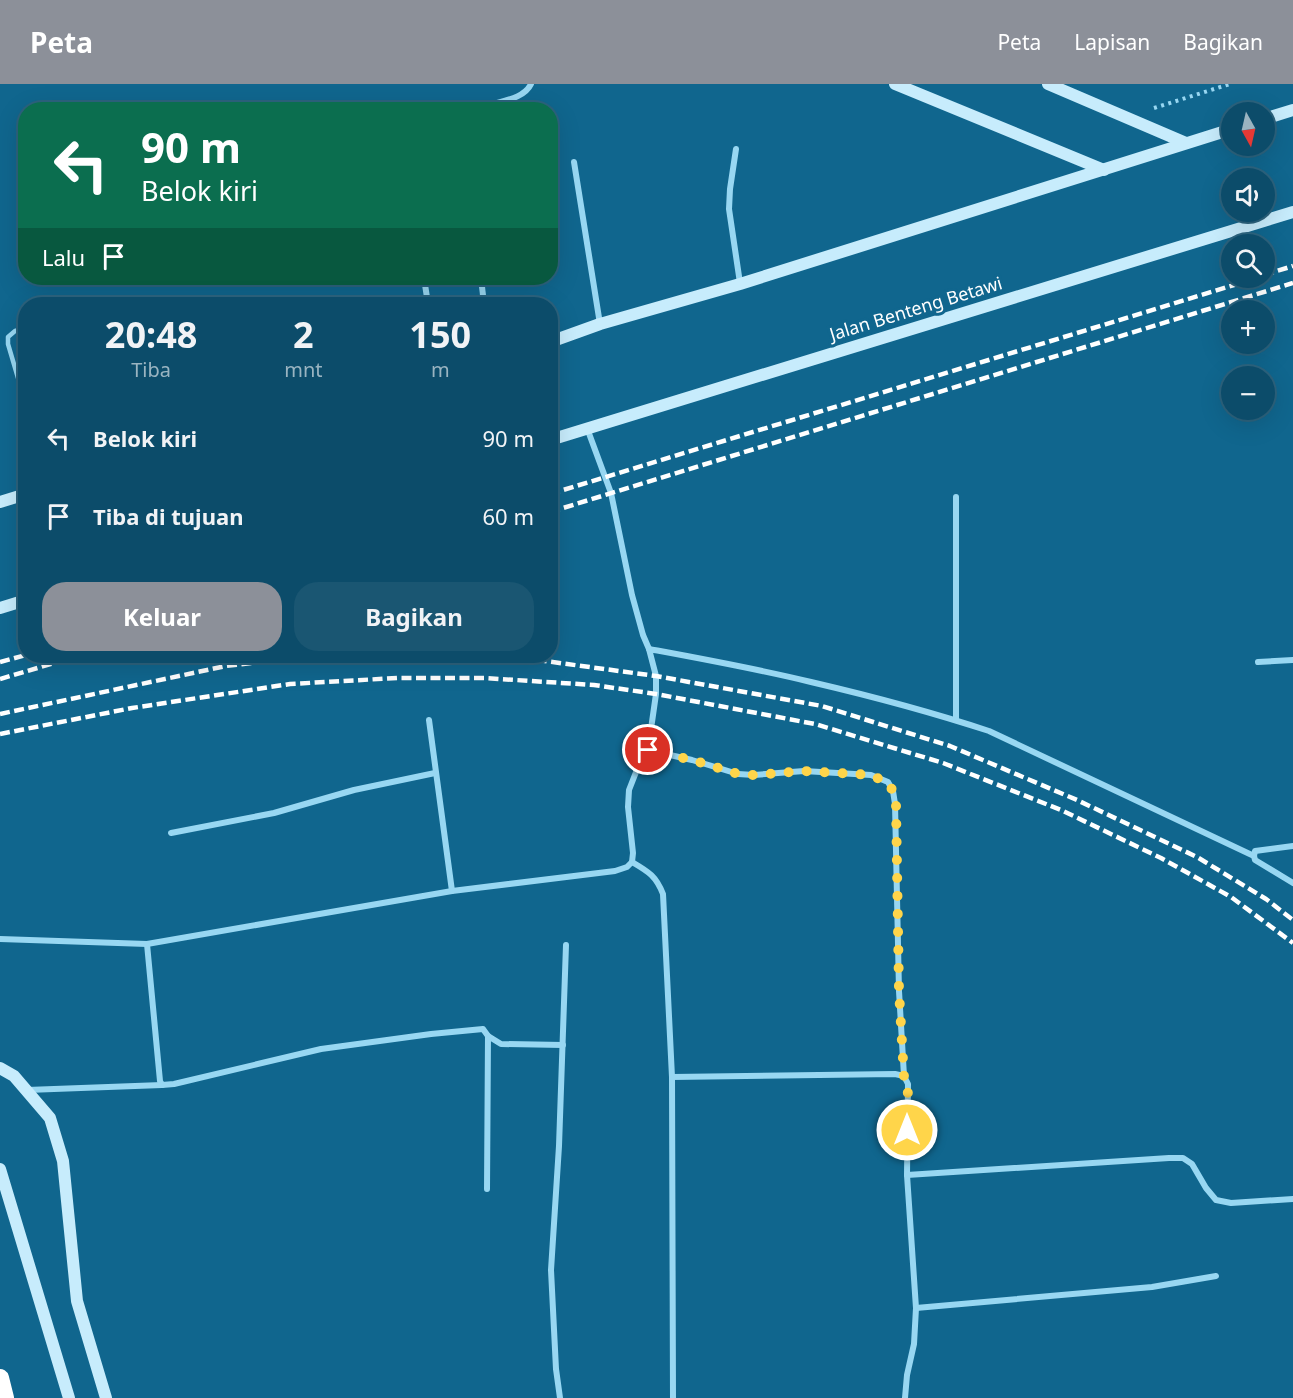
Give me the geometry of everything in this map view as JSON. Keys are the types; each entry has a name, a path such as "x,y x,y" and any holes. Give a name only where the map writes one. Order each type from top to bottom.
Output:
{"highway":[{"path":"0,1378 6,1398"}],"main road":[{"path":"895,84 1104,170"},
{"path":"1048,84 1186,143"},
{"path":"1275,116 1293,111"},
{"path":"558,339 600,324 740,284 1221,132"},
{"name":"Jalan Benteng Betawi","path":"558,437 1293,213"},
{"path":"0,502 18,496"},
{"path":"0,608 18,602"},
{"path":"0,1068 14,1076 50,1118 63,1161 77,1301 106,1398"},
{"path":"0,1170 69,1398"}],"street":[{"path":"499,102 528,91 531,84"},
{"path":"736,149 729,209 740,284"},
{"path":"574,162 600,324"},
{"path":"0,939 147,944 452,891 615,871 627,867 632,862 633,853 628,807 629,790 648,750 656,694 656,676 632,596 611,494 587,428"},
{"path":"956,497 956,720"},
{"path":"649,649 812,682 989,731 1254,856 1255,860 1293,884"},
{"path":"1258,662 1293,660"},
{"path":"429,720 452,891"},
{"path":"648,750 738,774 804,771 871,775 888,783 893,791 896,804 899,991 904,1077 908,1084 907,1175 916,1308 914,1344 907,1375 905,1398"},
{"path":"171,833 274,813 354,790 435,773"},
{"path":"1254,856 1256,851 1293,846"},
{"path":"632,862 651,873 663,894 672,1077 673,1398"},
{"path":"147,944 162,1084"},
{"path":"560,1398 556,1370 551,1270 559,1146 566,945"},
{"path":"26,1090 174,1084 321,1049 483,1029 488,1036 501,1044 563,1045"},
{"path":"487,1189 488,1036"},
{"path":"672,1077 895,1074 904,1077"},
{"path":"907,1175 1183,1158 1192,1164 1216,1200 1231,1203 1293,1199"},
{"path":"916,1308 1152,1287 1216,1276"}],"lane":[{"path":"18,330 8,337 8,344 18,378"}],"path":[{"path":"1118,114 1153,108 1230,84"}],"railway":[{"path":"1275,272 1293,266"},
{"path":"558,510 1293,283"},
{"path":"558,492 1224,288"},
{"path":"0,662 18,657"},
{"path":"0,679 54,663"},
{"path":"0,714 226,666 252,663"},
{"path":"558,663 656,676 822,706 950,746 1077,800 1197,857 1266,899 1293,920"},
{"path":"0,734 132,708 290,684 397,678 484,678 594,685 656,694 815,724 943,763 1061,810 1161,858 1231,897 1293,943"}],"route":[{"path":"648,750 738,774 804,771 871,775 888,783 893,791 896,804 899,991 904,1077 908,1084 907,1130"}]}
